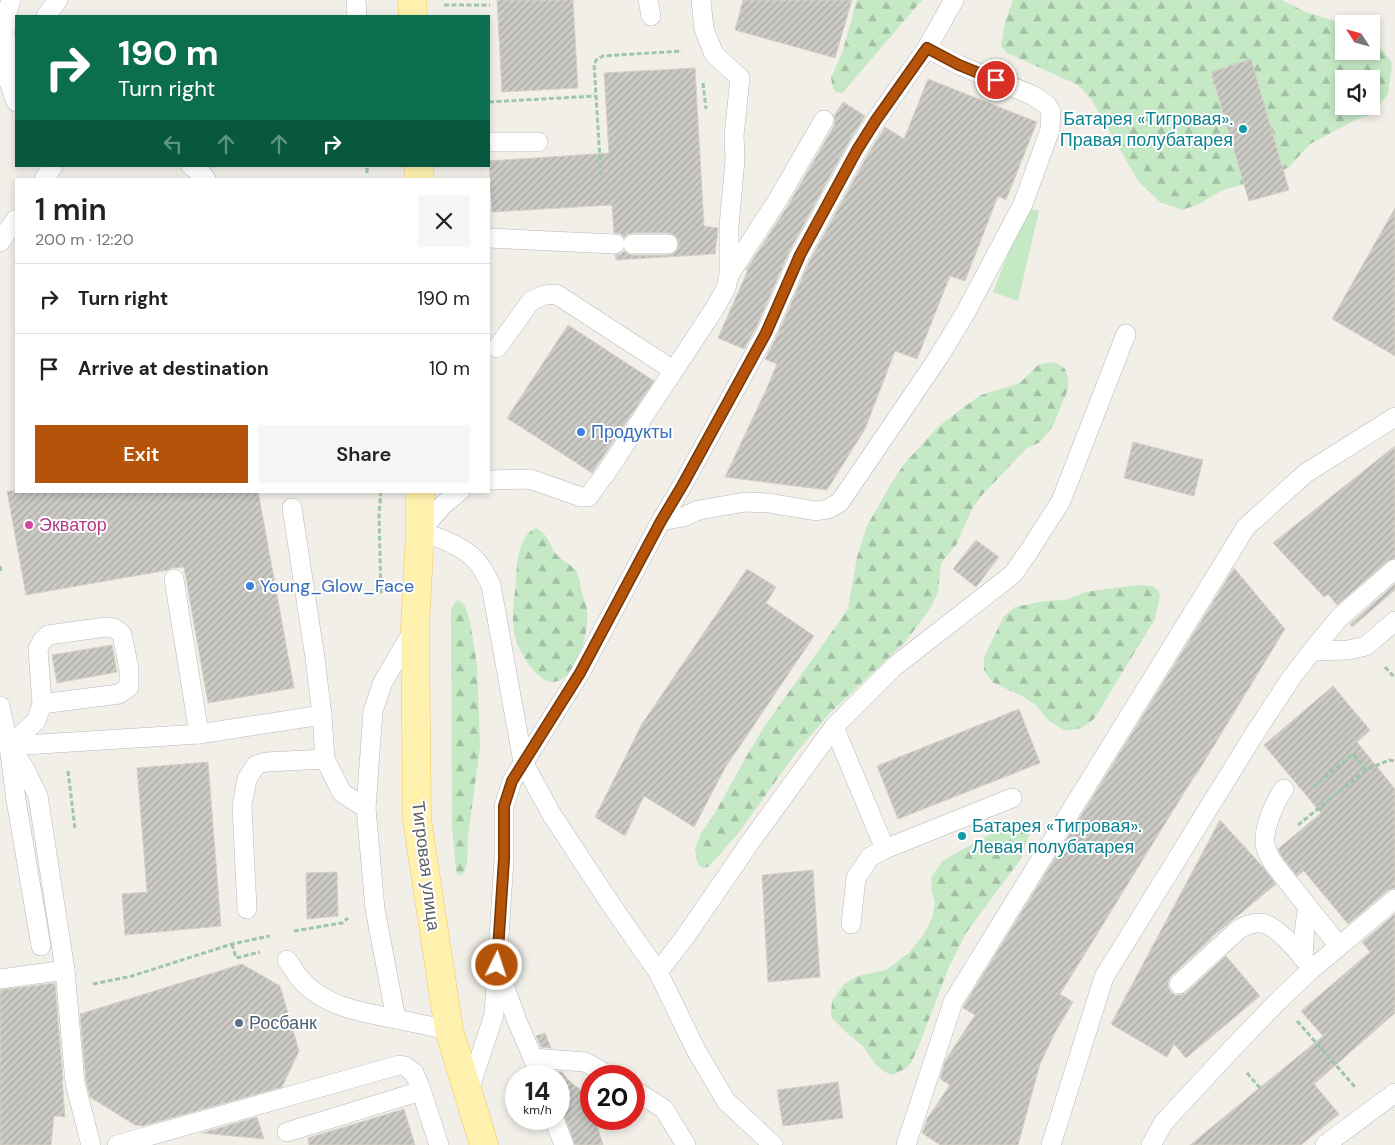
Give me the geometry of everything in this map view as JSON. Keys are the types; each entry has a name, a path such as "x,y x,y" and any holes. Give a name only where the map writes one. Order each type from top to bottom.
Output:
{"main road":[{"path":"412,0 413,15"},
{"name":"Тигровая улица","path":"420,493 415,628 417,820 450,1030 484,1145"}],"lane":[{"path":"11,0 4,32 8,79 15,99"},
{"path":"47,15 58,0"},
{"path":"356,0 357,15"},
{"path":"701,0 704,29 714,54 740,78 734,136 735,160 729,226 730,275"},
{"path":"468,1093 494,1015 504,859 504,806 512,781 580,673 661,521 766,333 800,255 857,150 927,48 954,0"},
{"path":"661,521 683,517 698,510 744,502 816,511 828,509 840,502 938,358 967,310 1023,204 1050,130 1051,112 1047,105 1032,95 959,65 927,48"},
{"path":"490,480 530,479 581,497 588,497 606,473 715,308 726,288 730,275 777,201 824,120"},
{"path":"490,142 538,142"},
{"path":"45,178 52,167"},
{"path":"192,167 205,178"},
{"path":"0,242 15,220"},
{"path":"490,238 668,244"},
{"path":"497,348 531,301 544,295 556,294 674,370"},
{"path":"658,972 834,728 895,666 1013,574 1061,501 1126,334"},
{"path":"906,1145 953,1002 1246,527 1306,473 1395,417"},
{"path":"458,493 444,504 420,531 465,551 480,566 491,585 523,762 552,815 658,972 696,1050 726,1101 773,1145"},
{"path":"292,508 315,658 325,759 342,793 366,808"},
{"path":"1051,1145 1104,977 1255,733 1312,651 1339,618 1395,569"},
{"path":"174,579 199,734"},
{"path":"1312,651 1348,650 1366,646 1395,621"},
{"path":"9,746 36,721 42,704 38,649 48,635 106,627 114,628 122,634 129,669 129,687 119,694 42,704"},
{"path":"396,1019 375,909 366,808 373,711 383,682 415,628"},
{"path":"0,706 9,746 16,800 41,946"},
{"path":"9,746 199,734 322,715"},
{"path":"834,728 885,849"},
{"path":"9,746 25,769 38,796 65,970 75,1083 92,1145"},
{"path":"248,909 242,806 247,779 256,765 266,762 325,759"},
{"path":"1284,789 1273,808 1265,842 1267,850 1272,863 1339,946"},
{"path":"851,924 856,878 870,858 885,849 1012,798"},
{"path":"1151,1145 1164,1122 1230,1051 1307,963 1339,946 1395,899"},
{"path":"1307,963 1305,924 1308,908"},
{"path":"1179,984 1238,930 1245,926 1260,923 1275,929 1307,963"},
{"path":"287,960 308,987 323,999 343,1007 450,1030"},
{"path":"497,965 536,1065"},
{"path":"0,979 65,970"},
{"path":"533,1058 585,1062 590,1065"},
{"path":"117,1145 399,1065 405,1066 414,1073 439,1145"},
{"path":"287,1132 421,1091"},
{"path":"1325,1145 1395,1093"},
{"path":"645,1097 664,1109 686,1145"},
{"path":"558,1130 564,1145"}],"path":[{"path":"443,5 490,4"},
{"path":"601,175 594,64 597,59 603,56 689,51"},
{"path":"703,80 707,118"},
{"path":"490,102 596,96"},
{"path":"367,167 367,173"},
{"path":"381,493 379,514 381,603"},
{"path":"0,566 1,572"},
{"path":"1383,665 1395,678"},
{"path":"1353,754 1366,770"},
{"path":"1267,850 1366,770 1389,760 1395,761"},
{"path":"286,933 342,922 348,919 358,893 373,882"},
{"path":"91,984 132,976 232,944 277,934"},
{"path":"232,944 236,958"},
{"path":"1307,1032 1360,1093"}],"green space":[{"path":"857,0 922,0 845,90 841,93 836,92 831,78 842,53"},
{"path":"1013,0 1281,0 1306,12 1335,21 1335,60 1380,60 1380,46 1392,63 1388,94 1380,103 1380,70 1335,70 1335,115 1370,115 1357,119 1310,144 1289,167 1268,178 1223,190 1199,204 1182,210 1160,202 1138,181 1091,99 1078,85 1007,53 1001,46 1005,22"},
{"path":"1026,208 1039,211 1018,301 993,292"},
{"path":"1050,362 1057,363 1065,369 1068,377 1068,389 1053,426 1040,442 1026,449 982,495 972,509 956,545 941,563 938,592 930,609 905,642 828,715 796,753 736,836 709,866 704,868 698,865 695,849 701,833 714,815 766,724 848,609 857,557 867,526 904,464 939,426 981,395 1020,383 1038,365"},
{"path":"536,528 544,534 559,557 576,571 587,609 586,630 577,661 565,677 558,681 550,682 543,679 529,665 519,647 513,626 518,558 525,537"},
{"path":"1138,585 1152,586 1158,590 1160,596 1155,619 1094,719 1082,728 1063,730 1048,720 1036,705 992,682 984,670 984,657 1004,616 1015,607 1045,601 1066,600 1085,592"},
{"path":"458,600 464,604 470,621 477,665 480,747 468,837 467,863 464,873 461,875 458,875 456,870 452,826 451,610"},
{"path":"1018,823 1027,826 1030,832 1020,860 966,933 948,969 911,1063 893,1075 885,1072 876,1065 863,1046 831,1017 832,1001 844,984 858,976 886,970 909,953 923,935 932,919 935,903 931,878 942,861 992,833"}],"building":[{"path":"497,0 573,0 578,88 502,92"},
{"path":"743,0 852,0 835,58 735,30"},
{"path":"1251,59 1289,190 1249,201 1211,72"},
{"path":"695,68 704,226 718,228 715,254 616,260 615,255 621,254 624,251 633,255 668,255 677,250 679,244 674,235 668,233 633,233 628,234 624,238 621,234 614,233 612,205 492,212 490,161 609,153 604,73"},
{"path":"928,79 1037,122 1006,200 998,196 965,281 950,276 917,359 895,351 865,429 827,490 725,477 777,364 765,359 810,260 885,127 904,139"},
{"path":"843,102 865,116 847,145 790,250 756,328 744,349 718,338 748,270 746,270 787,207 834,126 834,116"},
{"path":"1395,208 1395,356 1332,319"},
{"path":"568,325 654,381 592,473 507,418"},
{"path":"1133,442 1203,460 1194,496 1124,478"},
{"path":"1395,446 1395,558 1388,561 1337,605 1328,594 1324,597 1273,543"},
{"path":"7,491 15,491 15,493 258,493 294,688 208,703 184,567 26,595"},
{"path":"976,540 999,557 976,587 953,569"},
{"path":"1234,568 1285,629 1060,994 1073,1002 1040,1064 1018,1145 940,1145 922,1133 927,1119 950,1085 940,1079 945,1061 975,1015 963,1007"},
{"path":"747,569 776,587 766,603 814,636 725,768 694,827 644,796 625,836 595,817 642,724"},
{"path":"1395,584 1395,590 1352,627 1350,624"},
{"path":"112,645 117,672 57,683 52,655"},
{"path":"1333,686 1370,730 1357,742 1395,789 1395,888 1388,890 1348,924 1304,871 1297,876 1278,849 1321,813 1264,745"},
{"path":"1019,709 1040,763 898,819 877,766"},
{"path":"208,762 221,926 125,935 122,894 147,892 137,768"},
{"path":"1220,820 1276,884 1211,938 1171,976 1168,981 1168,987 1175,995 1186,993 1226,956 1260,996 1186,1058 1174,1044 1167,1057 1111,1024"},
{"path":"813,870 820,977 768,982 762,875"},
{"path":"337,872 338,916 307,919 306,873"},
{"path":"1395,914 1395,1013 1314,1084 1339,1114 1301,1145 1190,1145 1323,1036 1301,1011 1370,952 1362,942"},
{"path":"242,964 280,986 299,1051 282,1087 143,1126 135,1125 90,1097 86,1081 80,1014"},
{"path":"55,983 65,1117 54,1116 51,1145 0,1145 0,990"},
{"path":"545,1033 551,1048 541,1047 536,1036"},
{"path":"570,1082 580,1090 580,1130 598,1130 603,1145 575,1145 570,1130"},
{"path":"838,1082 843,1118 783,1126 777,1090"},
{"path":"404,1109 415,1145 309,1145 308,1138"},
{"path":"257,1117 264,1139 202,1133"}],"place":[{"name":"Батарея «Тигровая». Правая полубатарея","path":"1243,129"},
{"name":"Продукты","path":"581,432"},
{"name":"Экватор","path":"29,525"},
{"name":"Young_Glow_Face","path":"250,586"},
{"name":"Батарея «Тигровая». Левая полубатарея","path":"962,836"},
{"name":"Росбанк","path":"239,1023"}],"route":[{"path":"497,965 504,859 504,806 512,781 580,673 661,521 766,333 800,255 857,150 927,48 959,65 996,80"}]}
